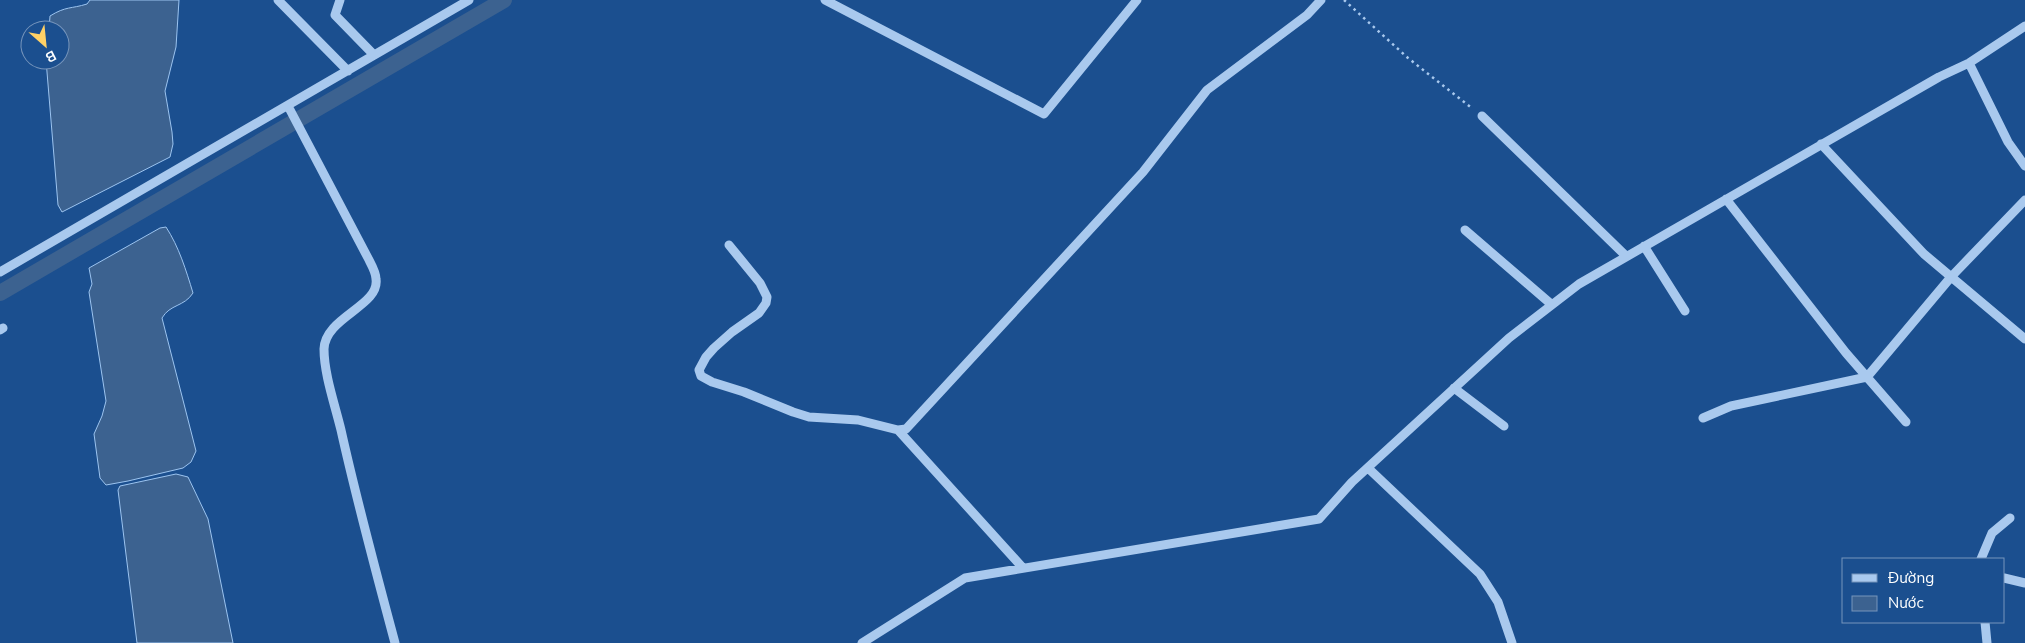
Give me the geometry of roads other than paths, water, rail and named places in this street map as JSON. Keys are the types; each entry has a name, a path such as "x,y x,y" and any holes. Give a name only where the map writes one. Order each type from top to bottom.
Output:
{"street":[{"path":"278,0 348,71"},
{"path":"340,0 335,15 374,55"},
{"path":"0,272 290,110 374,55 469,0"},
{"path":"825,0 1044,114 1137,0"},
{"path":"729,246 764,289 766,302 759,313 732,332 706,356 700,367 699,372 701,376 712,382 809,417 858,420 898,430 906,428 916,420 1143,172 1207,90 1307,15 1321,0"},
{"path":"862,643 965,578 1319,520 1352,482 1508,338 1579,284 1939,77 1970,63 2025,26"},
{"path":"1970,63 2008,142 2025,166"},
{"path":"290,110 368,258 377,280 375,290 369,297 331,330 324,348 352,479 395,643"},
{"path":"1482,116 1626,256"},
{"path":"1821,144 1924,254 2025,339"},
{"path":"1726,199 1846,352 1906,422"},
{"path":"1703,418 1731,406 1868,377 1951,277 2025,200"},
{"path":"1465,230 1551,304"},
{"path":"1644,246 1685,312"},
{"path":"1454,388 1504,426"},
{"path":"898,430 1023,568"},
{"path":"1368,468 1480,574 1498,602 1512,643"},
{"path":"1981,558 1992,533 2010,518"},
{"path":"2005,578 2025,583"},
{"path":"1984,623 1987,643"}],"water":[{"path":"90,0 179,0 176,47 165,91 173,144 170,157 62,212 58,205 47,70 70,70 70,20 50,20 50,16 65,9 87,4"},
{"path":"166,227 185,267 193,293 185,301 165,313 162,318 196,451 191,462 183,468 106,485 100,478 94,434 106,401 89,292 92,284 89,268 160,228"},
{"path":"176,474 188,477 208,519 233,643 137,643 118,490 120,486"}],"waterway":[{"path":"0,293 504,0"}]}
